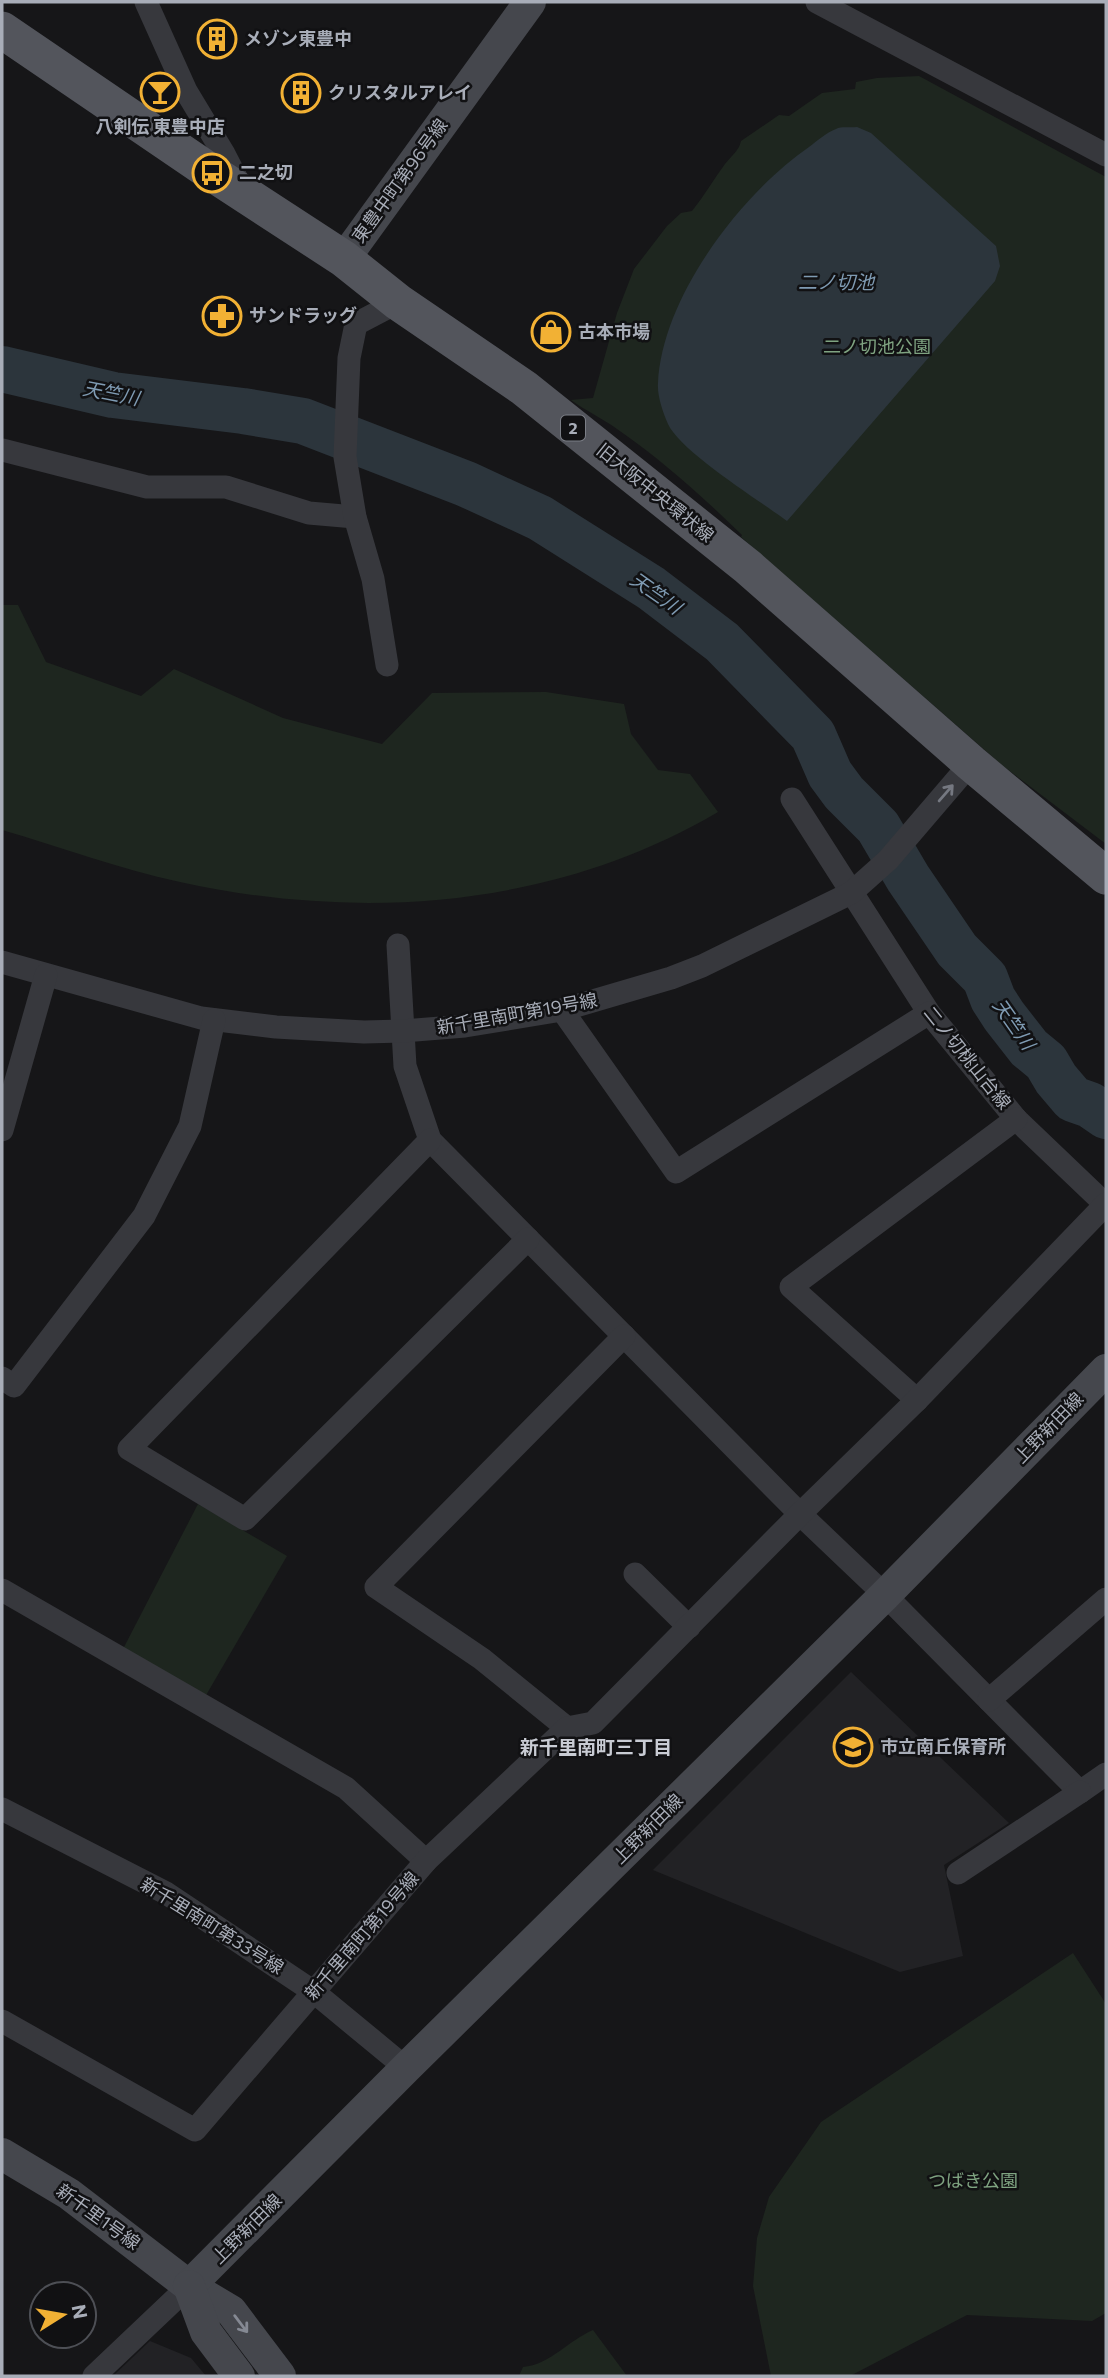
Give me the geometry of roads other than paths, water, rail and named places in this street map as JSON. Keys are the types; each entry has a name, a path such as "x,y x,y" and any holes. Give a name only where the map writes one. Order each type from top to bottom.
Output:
{"main road":[{"name":"旧大阪中央環状線","path":"2,30 344,259 398,302 524,388 748,567 971,763 1106,876"}],"street":[{"path":"146,2 186,91 224,153 244,194"},
{"name":"東豊中町第96号線","path":"344,259 530,2"},
{"path":"817,2 1106,155"},
{"path":"387,665 373,579 355,517 345,457 349,358 356,324 398,302"},
{"path":"2,450 147,487 226,487 309,513 355,517"},
{"path":"851,892 888,860 971,763"},
{"name":"二ノ切桃山台線","path":"792,799 929,1013 1016,1119 1106,1205"},
{"name":"新千里南町第19号線","path":"2,962 214,1020 364,1032 466,1026 562,1010 671,978 702,966 851,892"},
{"path":"398,945 405,1066 430,1140 1080,1792"},
{"path":"2,1130 46,975"},
{"path":"562,1010 676,1172 929,1013"},
{"path":"2,1378 14,1386 144,1216 190,1126 214,1020"},
{"path":"916,1400 792,1287 1016,1119"},
{"path":"430,1140 129,1449 245,1519 528,1239"},
{"path":"426,1861 567,1728 593,1723 916,1400 1106,1205"},
{"path":"567,1728 482,1659 376,1587 624,1336"},
{"name":"上野新田線","path":"189,2286 885,1595 1106,1370"},
{"path":"635,1574 689,1627"},
{"name":"新千里南町第19号線","path":"2,1590 346,1788 426,1861 195,2130 2,2021"},
{"path":"989,1700 1106,1599"},
{"path":"958,1873 1106,1774"},
{"name":"新千里南町第33号線","path":"2,1810 166,1893 314,1992 406,2068"},
{"name":"新千里1号線","path":"2,2154 69,2194 189,2286 231,2311 280,2376"},
{"path":"94,2376 189,2286 206,2332 239,2376"}],"water":[{"name":"二ノ切池","path":"857,127 871,133 996,246 1000,266 995,281 787,521 704,461 675,435 668,424 658,393 663,350 674,316 690,283 709,250 732,220 783,167 822,137 838,128"}],"waterway":[{"name":"天竺川","path":"2,369 113,395 303,421 466,484 540,518 651,588 722,642 813,735 830,774 844,793 878,827 908,878 957,950 985,978 993,999 1004,1016 1029,1048 1046,1062 1073,1099 1090,1105 1106,1116"}],"place":[{"name":"メゾン東豊中","path":"217,39"},
{"name":"八剣伝 東豊中店","path":"160,92"},
{"name":"クリスタルアレイ","path":"301,93"},
{"name":"二之切","path":"212,173"},
{"name":"サンドラッグ","path":"222,316"},
{"name":"古本市場","path":"551,332"},
{"name":"市立南丘保育所","path":"853,1747"}],"district":[{"name":"新千里南町三丁目","path":"596,1747"}],"park label":[{"name":"二ノ切池公園","path":"877,347"},
{"name":"つばき公園","path":"973,2181"}]}
